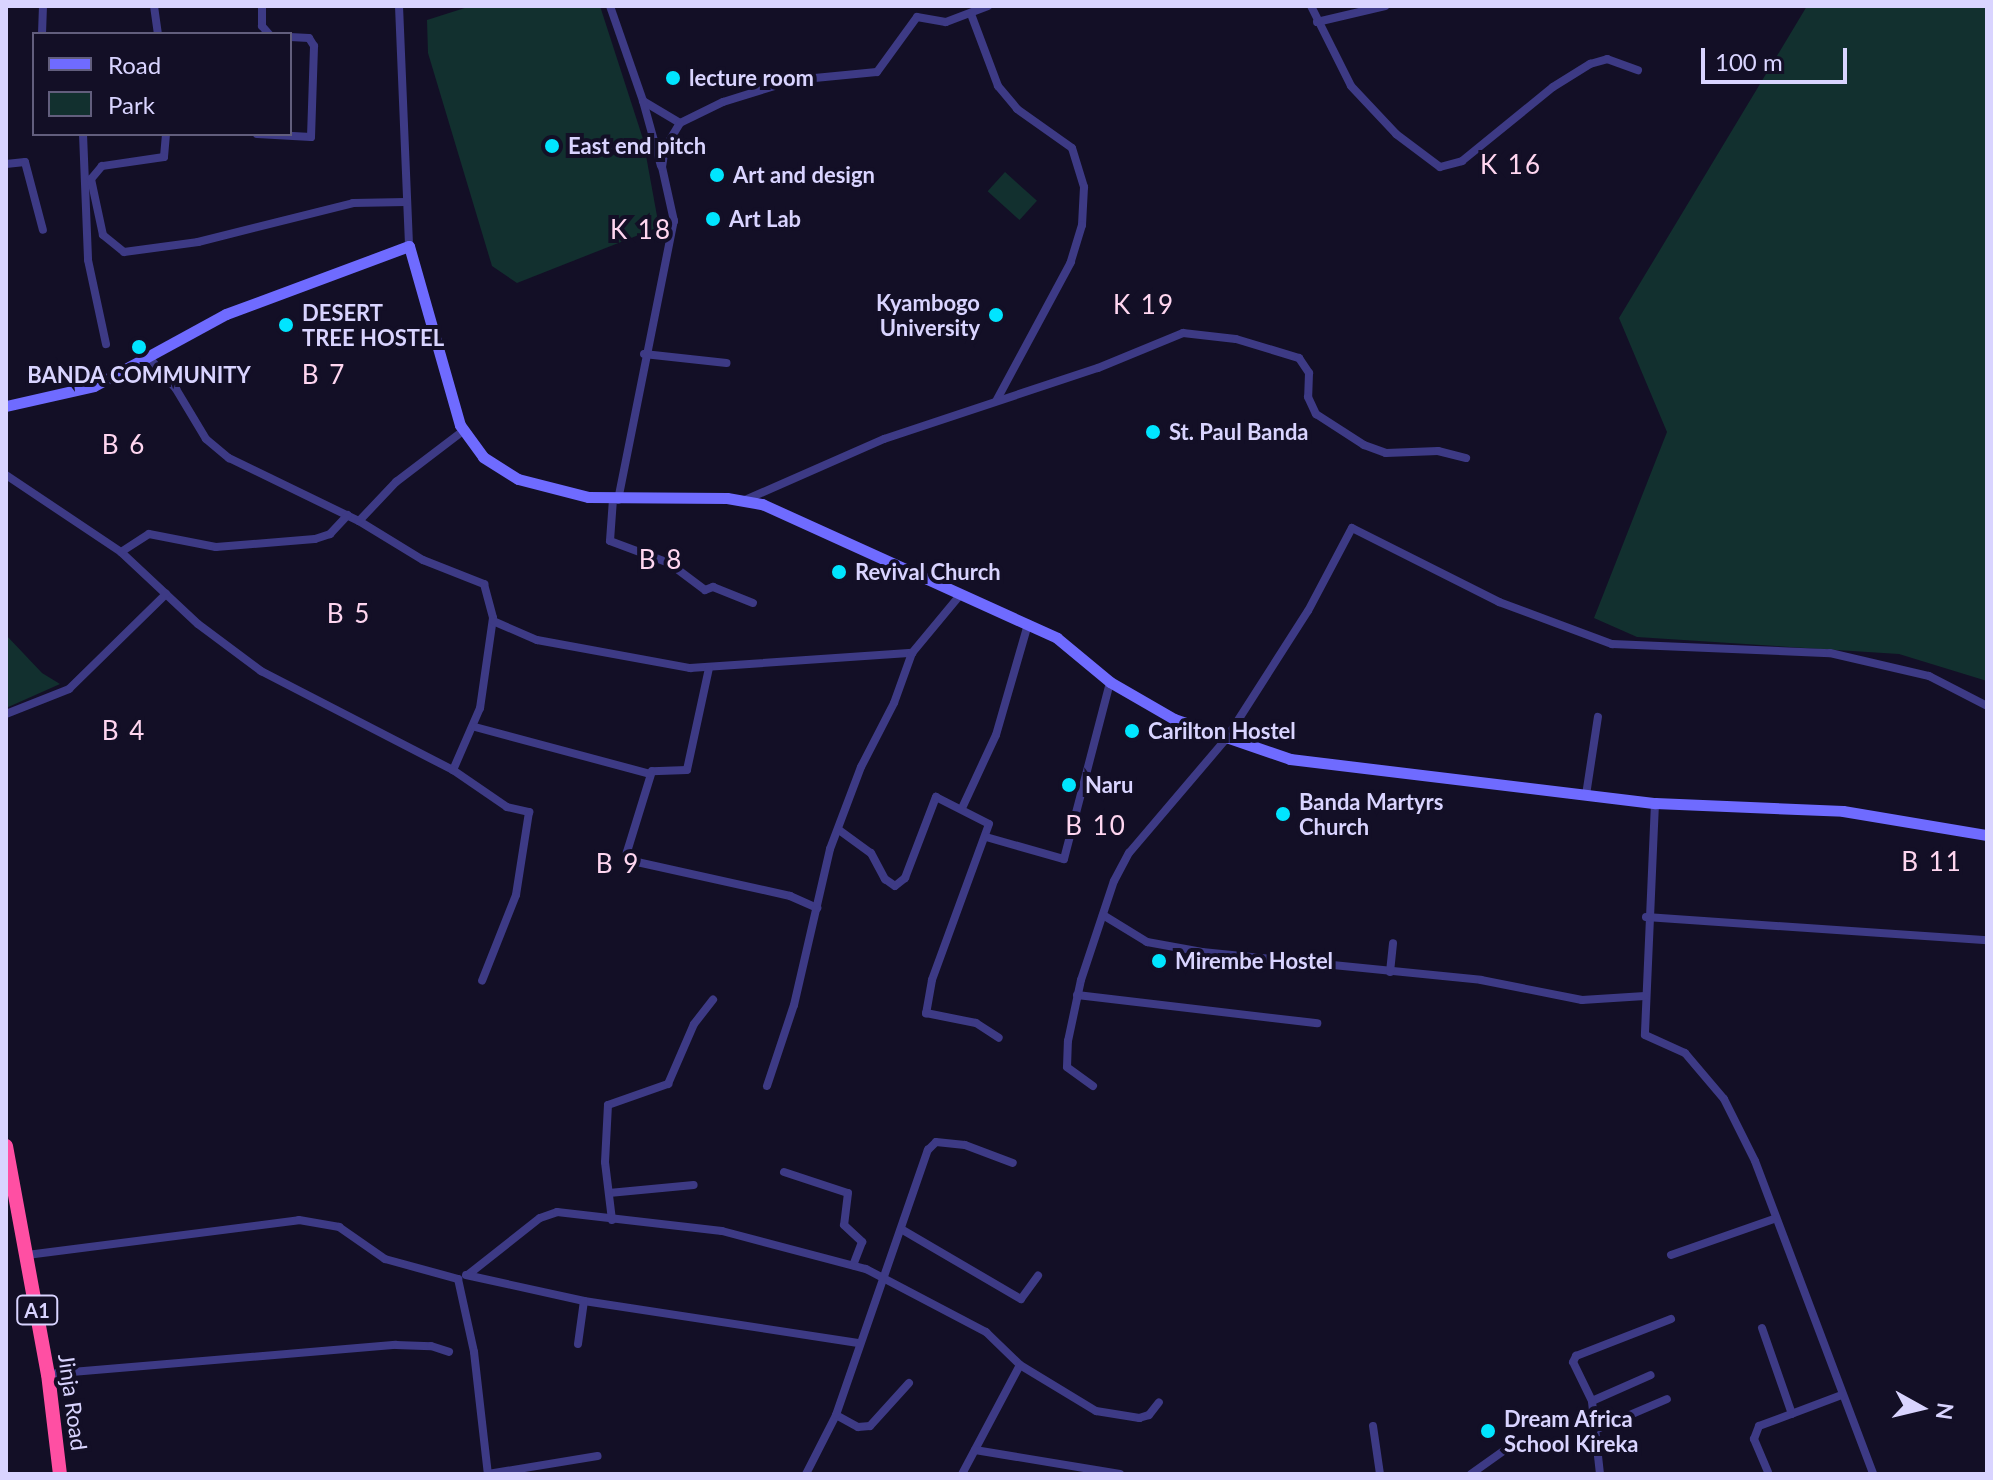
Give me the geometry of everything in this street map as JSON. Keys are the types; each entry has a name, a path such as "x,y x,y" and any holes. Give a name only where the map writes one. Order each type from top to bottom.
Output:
{"highway":[{"name":"Jinja Road","path":"6,1146 48,1374 60,1474"}],"street":[{"path":"42,32 43,6"},
{"path":"154,6 158,32"},
{"path":"262,6 262,26 267,32"},
{"path":"399,6 409,246 463,431 483,457 518,479 615,499 745,500 795,517 1057,638 1110,682 1174,719 1226,739 1317,765 1655,803 1843,811 1987,835"},
{"path":"610,6 643,101 674,221 644,354 615,499 610,541 669,563 705,590 713,587 753,603"},
{"path":"662,167 665,148 680,123 723,102 794,80 877,72 917,17 915,6"},
{"path":"917,17 946,22 988,6"},
{"path":"1311,6 1351,86 1396,134 1440,167 1462,161 1542,95 1590,64 1607,59 1638,70"},
{"path":"1317,22 1385,6"},
{"path":"971,14 998,86 1017,109 1072,148 1084,187 1082,225 1071,262 996,402"},
{"path":"292,37 309,38 314,46 311,137 292,136"},
{"path":"643,101 680,123"},
{"path":"83,136 92,294 106,344"},
{"path":"166,136 164,157 102,166 91,179 103,235 124,252 198,242 353,203 406,202"},
{"path":"6,164 25,162 43,230"},
{"path":"6,406 70,394 226,314 409,246"},
{"path":"745,500 884,439 1098,368 1165,337 1204,334 1299,358 1309,373 1308,397 1316,414 1364,445 1386,453 1438,451 1466,458"},
{"path":"644,354 727,363"},
{"path":"147,355 218,451 250,471 348,515 423,560 480,581 489,593 493,621 475,727 453,770"},
{"path":"359,521 396,482 463,431"},
{"path":"6,475 121,552 166,594 261,671 453,770 501,803 530,815 516,895 482,981"},
{"path":"121,552 149,534 216,547 315,539 330,534 348,515"},
{"path":"1093,1086 1066,1064 1077,995 1103,915 1129,853 1226,739 1356,527 1499,602 1612,644 1830,653 1929,676 1987,706"},
{"path":"6,714 69,689 166,594"},
{"path":"767,1086 839,830 912,653 961,594"},
{"path":"493,621 568,646 709,668 912,653"},
{"path":"999,1038 976,1023 926,1013 932,980 989,824 963,813 963,806 996,735 1028,624"},
{"path":"709,668 686,773 656,769 650,774 626,847 632,859 790,896 817,908"},
{"path":"986,837 1064,859 1110,682"},
{"path":"1586,795 1598,717"},
{"path":"475,727 650,774"},
{"path":"839,830 871,853 887,883 897,886 936,797 963,806"},
{"path":"1655,803 1646,917 1646,1038 1685,1053 1724,1099 1755,1161 1774,1219 1873,1474"},
{"path":"1103,915 1156,945 1481,980 1582,1000 1645,996"},
{"path":"1646,917 1987,940"},
{"path":"1390,972 1393,943"},
{"path":"1077,995 1317,1023"},
{"path":"612,1220 608,1105 668,1084 694,1024 713,1000"},
{"path":"806,1474 836,1415 932,1144 965,1145 1013,1163"},
{"path":"784,1172 848,1193 844,1225 862,1242 853,1265"},
{"path":"609,1193 694,1185"},
{"path":"27,1255 299,1220 339,1227 385,1259 458,1279 469,1274 545,1214 571,1212 612,1220 722,1231 853,1265 883,1278 986,1332 1020,1365 1096,1411 1139,1418 1149,1415 1159,1402"},
{"path":"1671,1255 1774,1219"},
{"path":"901,1229 1021,1299 1038,1276"},
{"path":"469,1274 584,1301 860,1343"},
{"path":"458,1279 474,1352 488,1474 598,1456"},
{"path":"578,1344 584,1301"},
{"path":"1600,1474 1592,1401 1577,1371 1576,1356 1671,1319"},
{"path":"1762,1328 1792,1414"},
{"path":"48,1374 396,1345 431,1346 449,1352"},
{"path":"962,1474 1020,1365"},
{"path":"1592,1401 1651,1375"},
{"path":"836,1415 858,1427 870,1426 909,1383"},
{"path":"1768,1472 1754,1439 1756,1430 1842,1395"},
{"path":"1597,1429 1667,1399"},
{"path":"1373,1426 1380,1474"},
{"path":"1471,1474 1512,1445"},
{"path":"975,1450 1120,1474"}],"green space":[{"name":"East end pitch","path":"471,6 600,6 643,139 659,227 517,283 492,266 428,53 427,20"},
{"path":"1807,6 1987,6 1987,681 1899,654 1637,637 1594,618 1667,432 1619,318"},
{"path":"1005,172 1037,201 1020,220 988,191"},
{"path":"6,635 42,673 60,684 6,708"}],"place":[{"name":"lecture room","path":"673,78"},
{"name":"East end pitch","path":"552,146"},
{"name":"Art and design","path":"717,175"},
{"name":"Art Lab","path":"713,219"},
{"name":"Kyambogo University","path":"996,315"},
{"name":"DESERT TREE HOSTEL","path":"286,325"},
{"name":"BANDA COMMUNITY","path":"139,347"},
{"name":"St. Paul Banda","path":"1153,432"},
{"name":"Revival Church","path":"839,572"},
{"name":"Carilton Hostel","path":"1132,731"},
{"name":"Naru","path":"1069,785"},
{"name":"Banda Martyrs Church","path":"1283,814"},
{"name":"Mirembe Hostel","path":"1159,961"},
{"name":"Dream Africa School Kireka","path":"1488,1431"}],"district":[{"name":"K 16","path":"1511,165"},
{"name":"K 18","path":"641,230"},
{"name":"K 19","path":"1144,305"},
{"name":"B 7","path":"324,375"},
{"name":"B 6","path":"124,445"},
{"name":"B 8","path":"661,560"},
{"name":"B 5","path":"349,614"},
{"name":"B 4","path":"124,731"},
{"name":"B 10","path":"1096,826"},
{"name":"B 11","path":"1932,862"},
{"name":"B 9","path":"618,864"}]}
